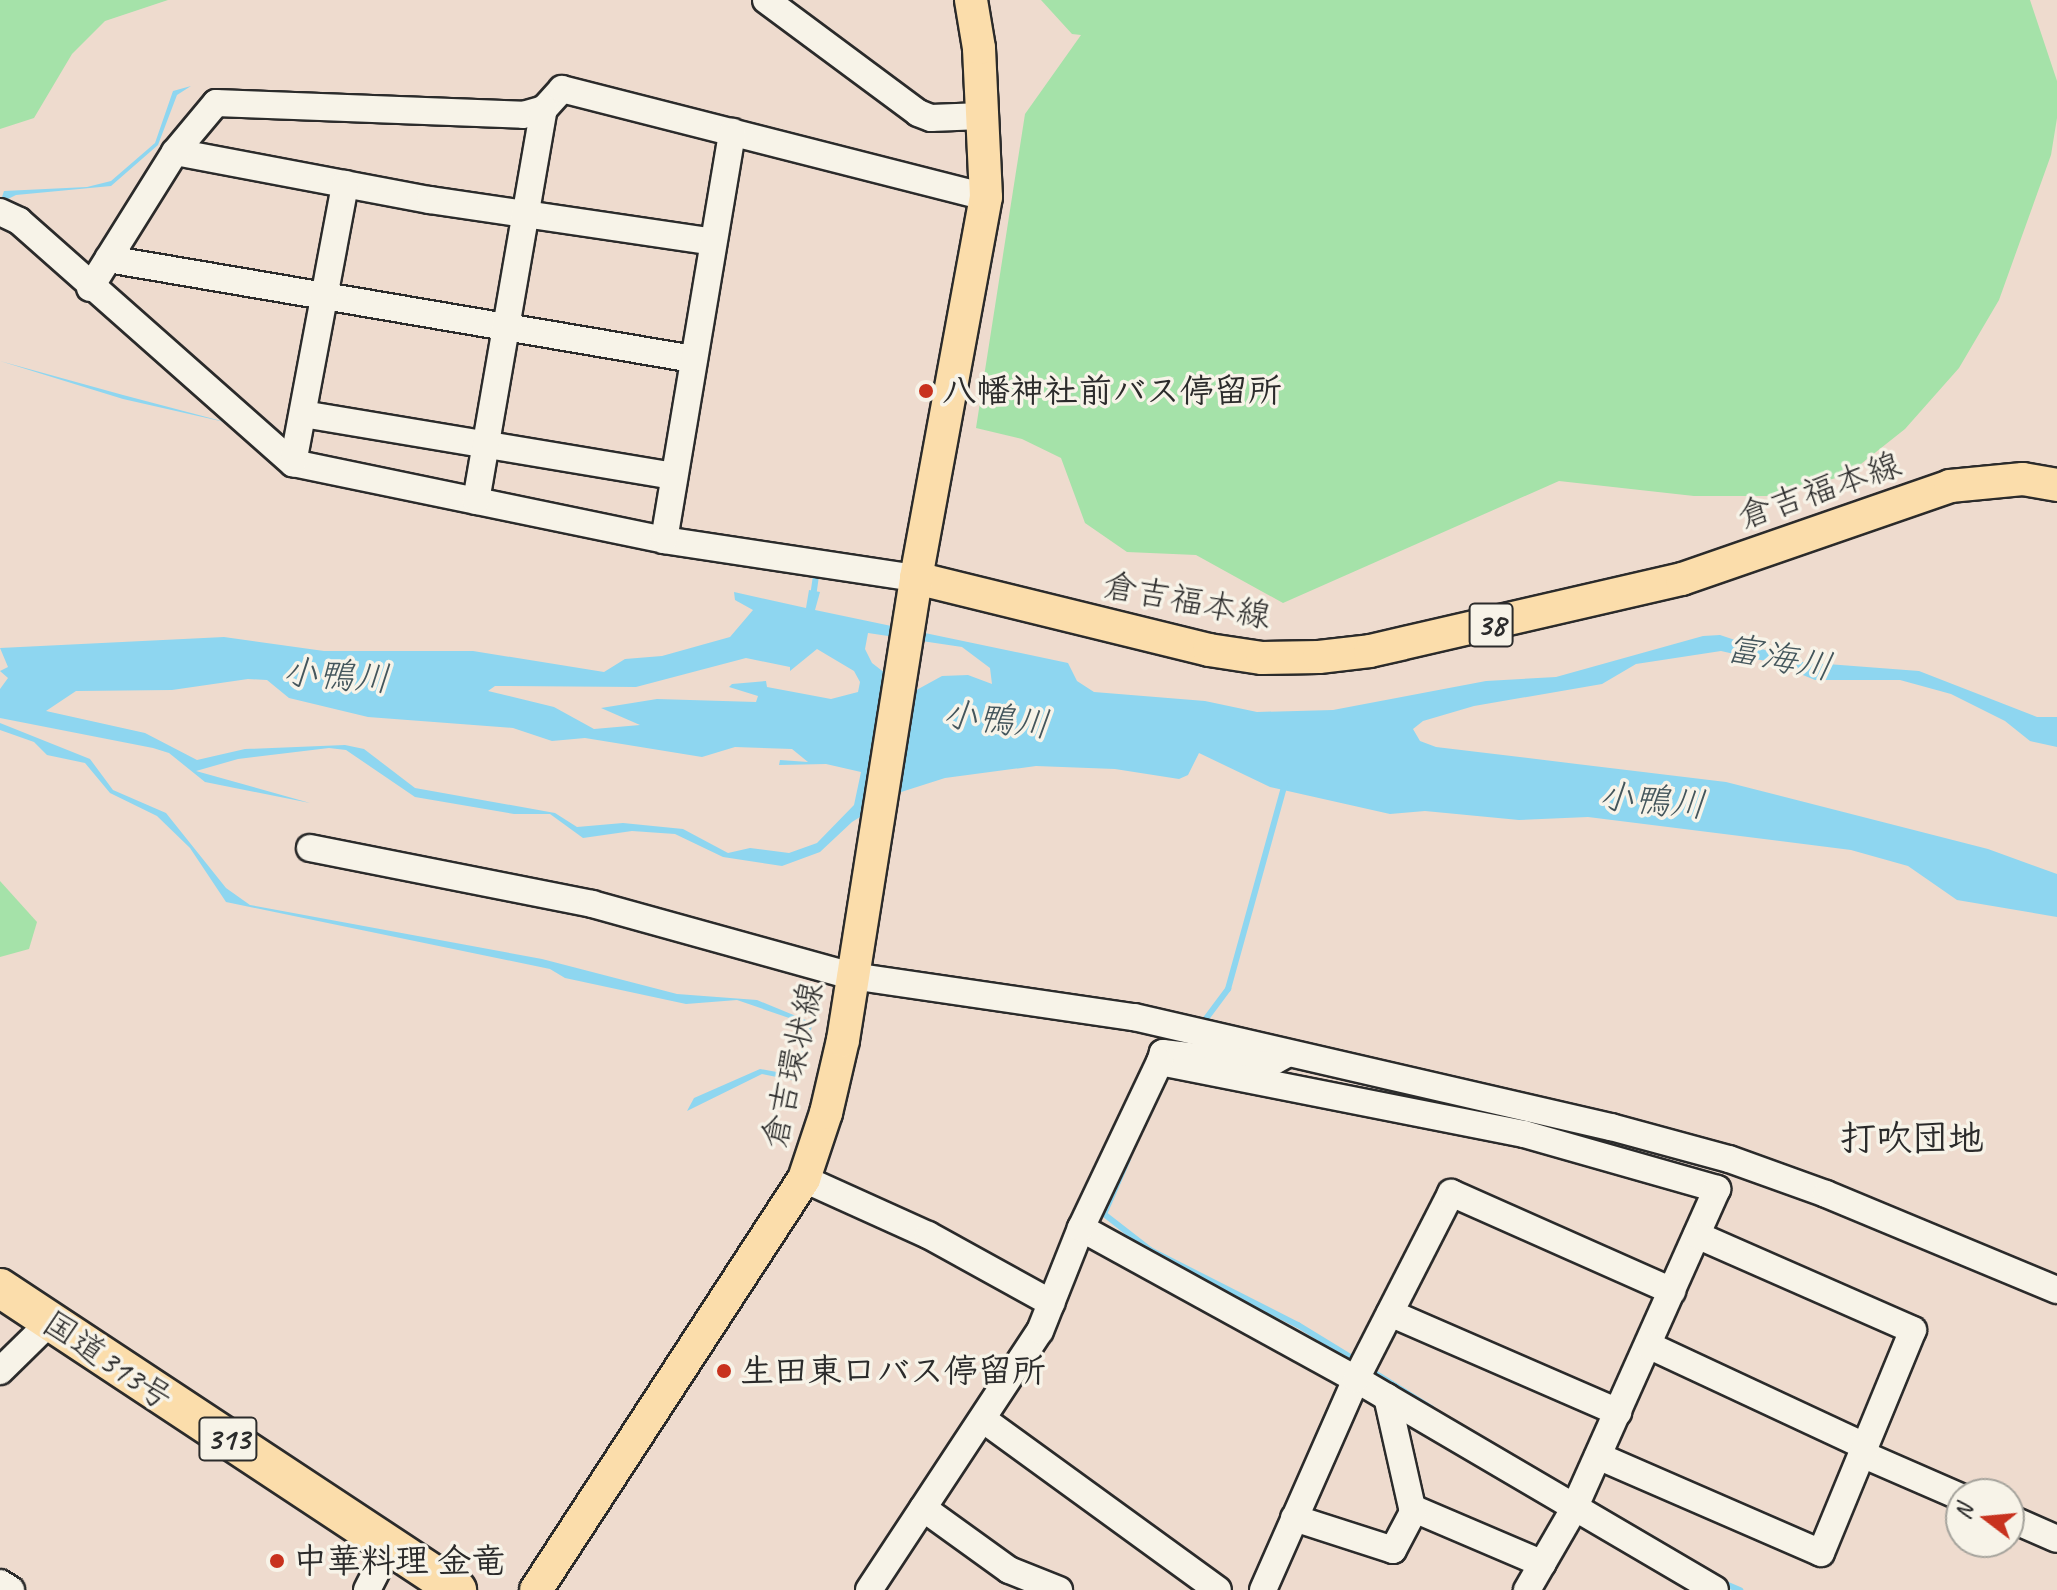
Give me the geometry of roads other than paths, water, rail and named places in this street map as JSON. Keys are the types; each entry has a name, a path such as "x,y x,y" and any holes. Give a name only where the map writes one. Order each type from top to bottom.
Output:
{"highway":[{"name":"国道313号","path":"0,1288 457,1590"}],"main road":[{"path":"916,578 986,197 971,0"},
{"name":"倉吉福本線","path":"916,578 1209,650 1262,658 1319,657 1370,651 1682,579 1950,486 2023,479 2057,485"},
{"name":"倉吉環状線","path":"536,1590 804,1179 826,1113 854,963 916,578"}],"street":[{"path":"766,0 918,113 931,118 982,116"},
{"path":"90,288 175,152 216,103 523,115 544,109 562,89 986,197"},
{"path":"476,501 544,109"},
{"path":"664,540 732,132"},
{"path":"175,152 526,215 713,242"},
{"path":"293,463 345,184"},
{"path":"0,212 19,221 90,288 293,463 664,540 916,578"},
{"path":"108,259 693,359"},
{"path":"303,414 673,476"},
{"path":"310,848 592,904 854,963 1134,1017 1729,1159 1826,1194 2057,1290"},
{"path":"869,1590 1040,1331 1081,1228 1163,1053 1267,1065 1290,1052"},
{"path":"1160,1062 1524,1134 1717,1189 1574,1509 1527,1590"},
{"path":"804,1179 928,1235 1051,1303"},
{"path":"1263,1590 1356,1379 1451,1193 1672,1291"},
{"path":"1081,1228 1356,1379 1715,1590"},
{"path":"1598,1456 1821,1553 1913,1330 1697,1235"},
{"path":"1390,1313 1618,1412"},
{"path":"0,1371 51,1321"},
{"path":"1648,1345 1945,1489"},
{"path":"1294,1518 1393,1550 1412,1508 1387,1397"},
{"path":"984,1420 1218,1590"},
{"path":"923,1508 1009,1570 1059,1590"},
{"path":"1412,1508 1543,1564"},
{"path":"2025,1525 2057,1539"},
{"path":"367,1590 389,1547"},
{"path":"0,1583 11,1590"}],"water":[{"path":"191,86 177,95 158,145 111,186 16,195 0,203 4,191 87,187 111,181 155,143 173,91"},
{"path":"0,361 123,395 229,423 123,399"},
{"path":"809,590 820,592 815,610 1068,663 1077,681 1094,692 1205,701 1257,712 1333,710 1486,681 1556,677 1703,636 1720,635 1801,662 1919,671 2037,717 2057,717 2057,747 2030,741 2005,721 1951,694 1900,680 1815,680 1774,663 1721,651 1636,664 1602,684 1474,706 1423,721 1413,729 1420,741 1436,747 1726,782 1988,849 2057,874 2057,917 1957,900 1908,866 1851,850 1588,817 1519,820 1425,811 1390,814 1270,787 1199,753 1188,775 1179,779 1115,769 1036,766 945,778 898,793 852,822 820,852 782,866 723,857 675,834 632,831 583,838 550,814 514,814 415,797 346,750 329,748 238,759 196,771 310,803 205,782 169,753 153,748 0,718 0,689 8,678 0,671 8,667 0,648 224,637 324,651 473,651 604,672 625,659 662,656 730,637 753,610 735,600 734,592 806,608","holes":["868,633 962,647 990,668 992,684 968,675 942,676 911,693 872,663 865,649","817,649 854,671 860,682 858,692 831,699 767,687 766,681 732,684 729,687 758,696 756,702 657,699 601,708 640,725 594,729 554,707 488,691 495,686 636,687 746,658 790,667 790,671","248,679 267,680 289,698 368,717 513,728 552,741 585,738 702,757 735,747 792,749 808,762 780,760 779,765 826,764 861,772 854,805 817,843 789,853 750,848 728,853 683,829 623,823 577,827 555,813 415,788 364,749 345,745 245,749 197,760 145,733 46,711 76,691 172,690"]},
{"path":"0,723 90,759 113,790 166,813 226,888 250,905 542,959 677,994 757,1000 813,1023 796,1081 762,1074 687,1111 694,1098 760,1069 793,1075 807,1031 792,1019 737,1000 686,1004 565,978 550,969 226,902 190,848 157,816 110,793 85,763 47,755 34,742 0,730"}],"waterway":[{"path":"813,597 817,569"},
{"path":"1202,1024 1228,989 1285,783"},
{"path":"1128,1159 1104,1214 1150,1250 1298,1325 1357,1361"},
{"path":"1370,1370 1431,1408"},
{"path":"1592,1503 1658,1542"},
{"path":"1721,1582 1740,1590"}],"place":[{"name":"八幡神社前バス停留所","path":"926,391"},
{"name":"生田東口バス停留所","path":"724,1371"},
{"name":"中華料理 金竜","path":"277,1561"}],"district":[{"name":"打吹団地","path":"1912,1139"}],"water label":[{"name":"富海川","path":"1779,658"},
{"name":"小鴨川","path":"336,676"},
{"name":"小鴨川","path":"996,720"},
{"name":"小鴨川","path":"1652,801"}]}
